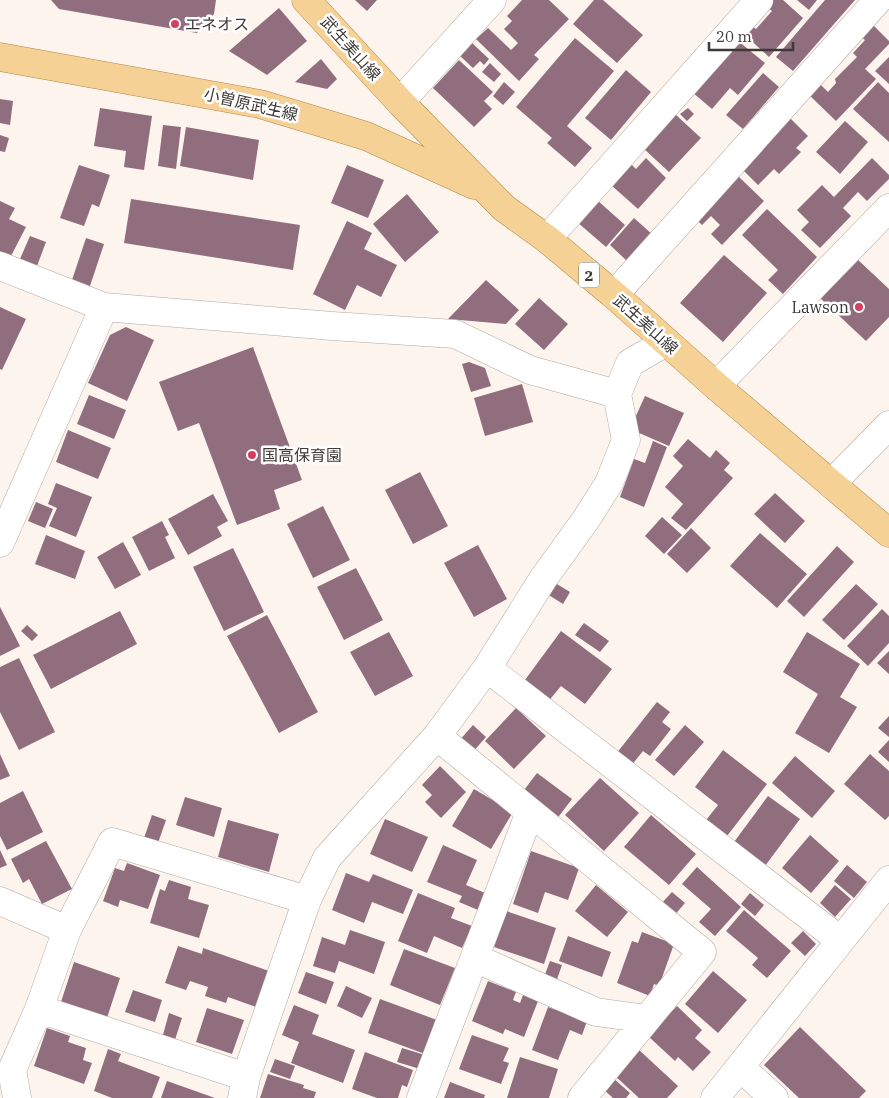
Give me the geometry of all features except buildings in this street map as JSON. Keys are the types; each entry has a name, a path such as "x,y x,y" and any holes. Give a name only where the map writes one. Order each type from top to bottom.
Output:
{"main road":[{"name":"武生美山線","path":"306,0 400,102 504,208 547,239 614,295 716,386 889,533"},
{"name":"小曽原武生線","path":"0,57 260,104 366,136 489,192"}],"street":[{"path":"400,102 492,0"},
{"path":"547,239 759,0"},
{"path":"614,295 878,0"},
{"path":"716,386 889,208"},
{"path":"0,266 104,307 455,334 530,370 617,394"},
{"path":"0,543 104,307"},
{"path":"39,1008 244,1088 307,900 327,858 437,736 487,668 543,579 587,518 609,482 626,440 617,394 630,363 666,342"},
{"path":"831,484 889,425"},
{"path":"487,668 840,940"},
{"path":"437,736 702,952 582,1098"},
{"path":"421,1098 530,812"},
{"path":"17,1098 12,1070 39,1008 67,930 112,842 307,900"},
{"path":"715,1098 889,880"},
{"path":"0,901 67,930"},
{"path":"475,958 596,1012 647,1019"},
{"path":"740,1067 774,1098"}],"place":[{"name":"エネオス","path":"175,24"},
{"name":"Lawson","path":"859,307"},
{"name":"国高保育園","path":"252,455"}]}
